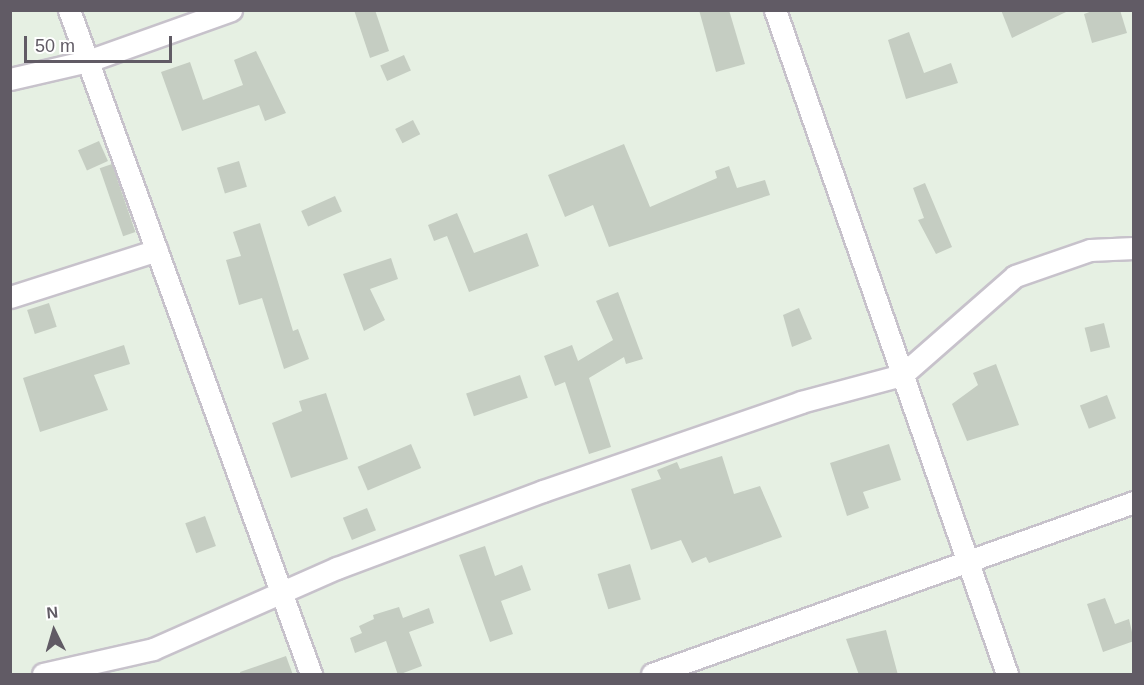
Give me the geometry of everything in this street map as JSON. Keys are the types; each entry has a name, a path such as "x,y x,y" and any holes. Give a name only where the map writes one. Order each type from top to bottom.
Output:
{"street":[{"path":"69,10 311,675"},
{"path":"10,79 88,61 231,10"},
{"path":"775,10 1007,675"},
{"path":"43,675 153,649 281,593 543,491 801,402 902,375 1015,276 1090,250 1134,248"},
{"path":"10,297 157,250"},
{"path":"652,675 967,559 1134,502"}],"building":[{"path":"354,10 375,10 389,51 370,58"},
{"path":"699,10 729,10 745,64 716,72"},
{"path":"1001,10 1066,10 1066,12 1012,38"},
{"path":"1095,10 1120,10 1127,33 1092,43 1084,14"},
{"path":"909,32 924,73 951,63 958,83 906,99 888,40"},
{"path":"256,51 286,113 265,121 259,105 182,131 161,72 190,62 203,100 243,85 234,60"},
{"path":"404,55 411,71 387,81 380,66"},
{"path":"413,120 420,134 402,143 395,129"},
{"path":"99,141 108,161 87,170 78,150"},
{"path":"624,144 650,207 717,178 715,171 729,166 737,188 765,180 770,195 609,247 593,205 565,217 548,175"},
{"path":"239,161 247,187 225,194 217,168"},
{"path":"112,164 135,232 123,236 100,168"},
{"path":"925,183 952,247 936,254 918,220 924,218 913,188"},
{"path":"335,196 342,212 308,227 301,211"},
{"path":"457,213 474,253 527,233 539,266 469,292 447,236 434,241 428,225"},
{"path":"260,223 293,331 298,329 309,359 284,369 262,298 239,305 226,260 241,256 233,232"},
{"path":"391,258 398,279 370,289 385,320 364,331 343,274"},
{"path":"618,292 643,359 626,364 624,357 589,378 611,447 589,454 565,382 555,386 544,356 572,345 578,361 613,340 596,301"},
{"path":"49,303 57,327 35,334 27,310"},
{"path":"799,308 812,339 792,347 783,315"},
{"path":"1104,323 1110,347 1091,352 1085,328"},
{"path":"124,345 130,364 94,375 108,410 40,432 23,378"},
{"path":"996,364 1019,425 967,441 952,404 978,385 973,373"},
{"path":"520,375 528,398 474,416 466,394"},
{"path":"326,393 348,459 291,478 272,423 302,411 299,401"},
{"path":"1107,395 1116,418 1089,429 1080,405"},
{"path":"411,444 421,468 368,491 358,467"},
{"path":"889,444 901,480 863,492 869,508 847,516 830,463"},
{"path":"722,456 734,494 760,486 782,537 709,563 706,557 692,563 681,540 651,550 631,489 661,479 657,470 677,462 680,469"},
{"path":"367,508 376,530 352,540 343,518"},
{"path":"205,516 216,546 196,553 185,523"},
{"path":"485,546 495,576 522,565 531,590 501,601 513,634 490,642 459,555"},
{"path":"630,564 641,599 608,609 597,574"},
{"path":"1105,598 1115,624 1129,619 1134,641 1103,652 1087,604"},
{"path":"399,607 403,618 429,608 434,623 409,632 422,666 398,675 386,641 355,653 350,638 362,633 359,626 374,619 373,615"},
{"path":"886,630 898,675 859,675 846,639"},
{"path":"286,656 293,675 241,675 240,672"}]}
